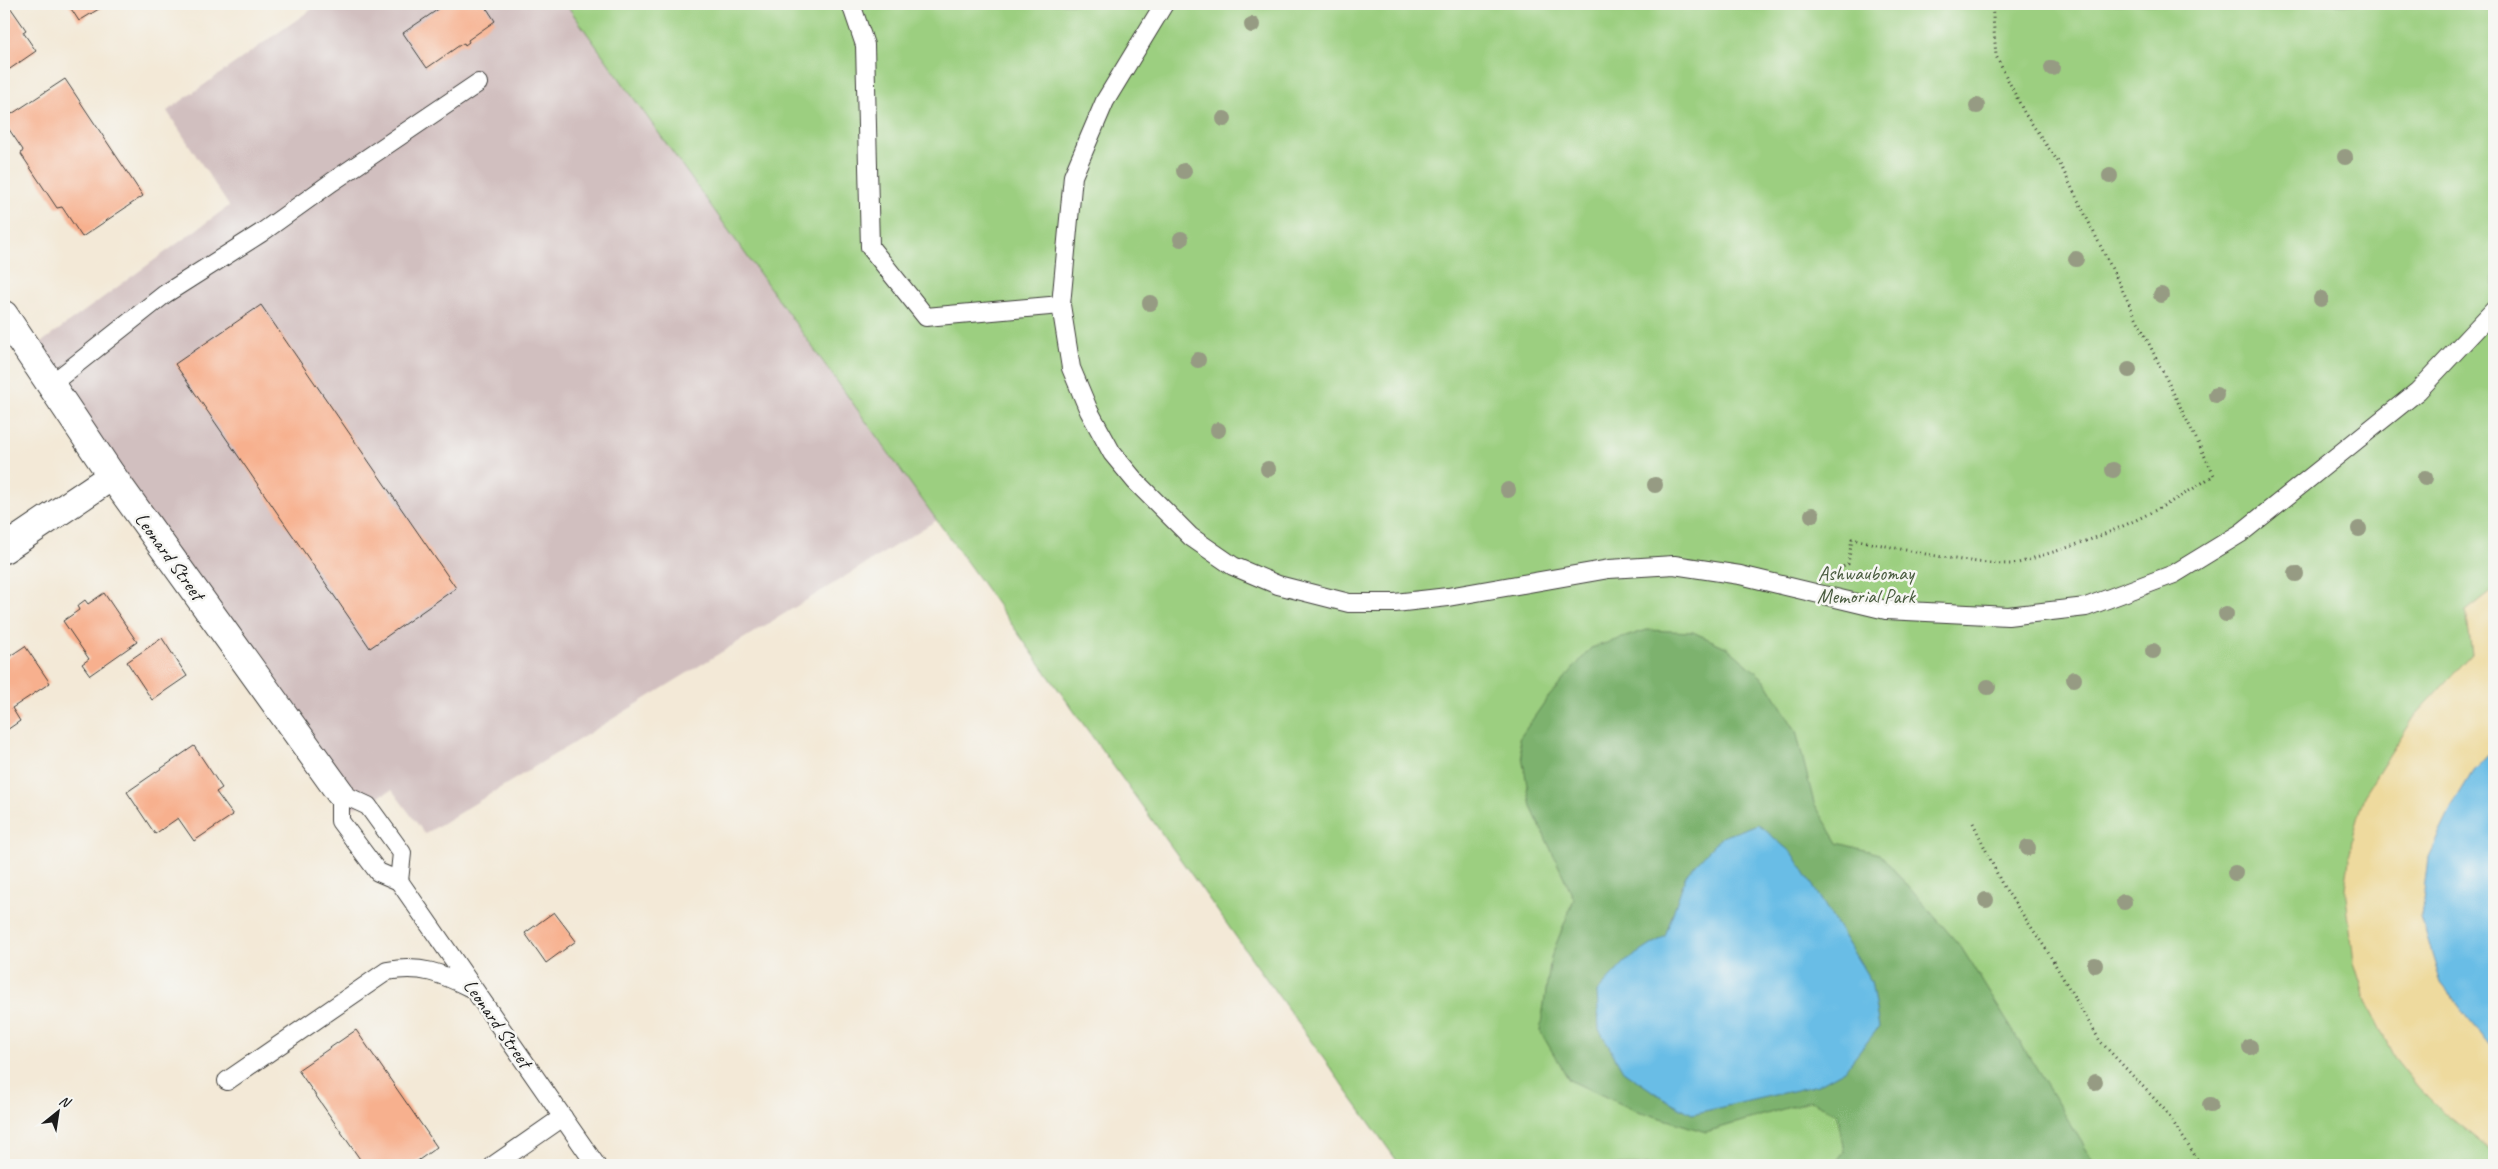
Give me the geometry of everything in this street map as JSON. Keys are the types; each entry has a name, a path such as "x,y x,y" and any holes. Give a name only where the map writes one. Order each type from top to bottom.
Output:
{"street":[{"name":"Leonard Street","path":"4,315 112,476 340,793"},
{"path":"4,549 112,476"}],"lane":[{"path":"851,4 865,45 870,246 926,317 1061,305"},
{"path":"1164,4 1105,101 1073,176 1061,305 1071,368 1089,411 1112,453 1136,482 1191,537 1233,566 1278,585 1349,603 1395,603 1448,597 1609,569 1674,565 1740,575 1886,610 2008,616 2086,607 2174,574 2241,533 2418,391 2494,310"},
{"path":"50,384 166,294 261,233 332,182 478,83"},
{"name":"Leonard Street","path":"399,881 402,853 368,806 340,793 340,821 378,872 399,881 596,1165"},
{"path":"227,1082 387,971 405,968 424,969 443,974 474,990"},
{"path":"494,1165 563,1117"}],"path":[{"path":"1838,570 1848,564 1852,539 1957,559 2012,564 2068,548 2118,530 2181,498 2214,475 2061,166 2025,114 1996,56 1992,4"},
{"path":"1973,824 2002,884 2046,950 2100,1041 2165,1110 2201,1165"}],"shaded area":[{"path":"319,4 566,4 937,520 425,834 392,790 344,812 28,352 229,206 167,111"}],"green space":[{"name":"Ashwaubomay Memorial Park","path":"566,4 2494,4 2494,1165 1400,1165"},
{"path":"1647,630 1693,632 1728,648 1765,680 1796,731 1814,803 1838,843 1880,854 1961,947 2096,1165 1833,1165 1844,1152 1837,1113 1810,1101 1706,1132 1634,1110 1569,1080 1540,1031 1551,957 1574,899 1531,807 1519,739 1546,700 1591,648"}],"sand":[{"path":"2494,589 2494,1153 2442,1111 2418,1087 2394,1057 2366,1001 2354,962 2345,888 2353,833 2364,795 2415,716 2472,654 2466,611"}],"water":[{"path":"2494,749 2494,1051 2441,983 2421,917 2428,857 2455,801 2473,771"},
{"path":"1758,824 1794,855 1871,981 1879,1027 1845,1070 1818,1085 1692,1114 1658,1095 1623,1071 1599,1029 1597,992 1625,962 1665,936 1686,875 1720,838"}],"building":[{"path":"4,4 8,4 26,30 23,32 36,51 4,73"},
{"path":"68,4 107,4 79,21"},
{"path":"446,4 484,4 495,21 468,40 469,42 465,45 464,43 460,45 427,68 403,33"},
{"path":"65,79 143,196 82,237 62,207 57,208 21,154 23,150 4,122 4,119"},
{"path":"261,305 456,588 370,648 175,364"},
{"path":"104,593 137,642 90,675 82,664 89,659 63,621 79,610 77,606 85,600 88,604"},
{"path":"162,638 187,676 152,700 127,662"},
{"path":"25,646 50,683 12,708 20,721 4,732 4,660"},
{"path":"194,746 222,788 216,792 233,815 194,841 178,818 155,834 127,792"},
{"path":"554,912 576,941 546,963 525,933"},
{"path":"356,1030 437,1147 412,1165 364,1165 298,1070"}]}
